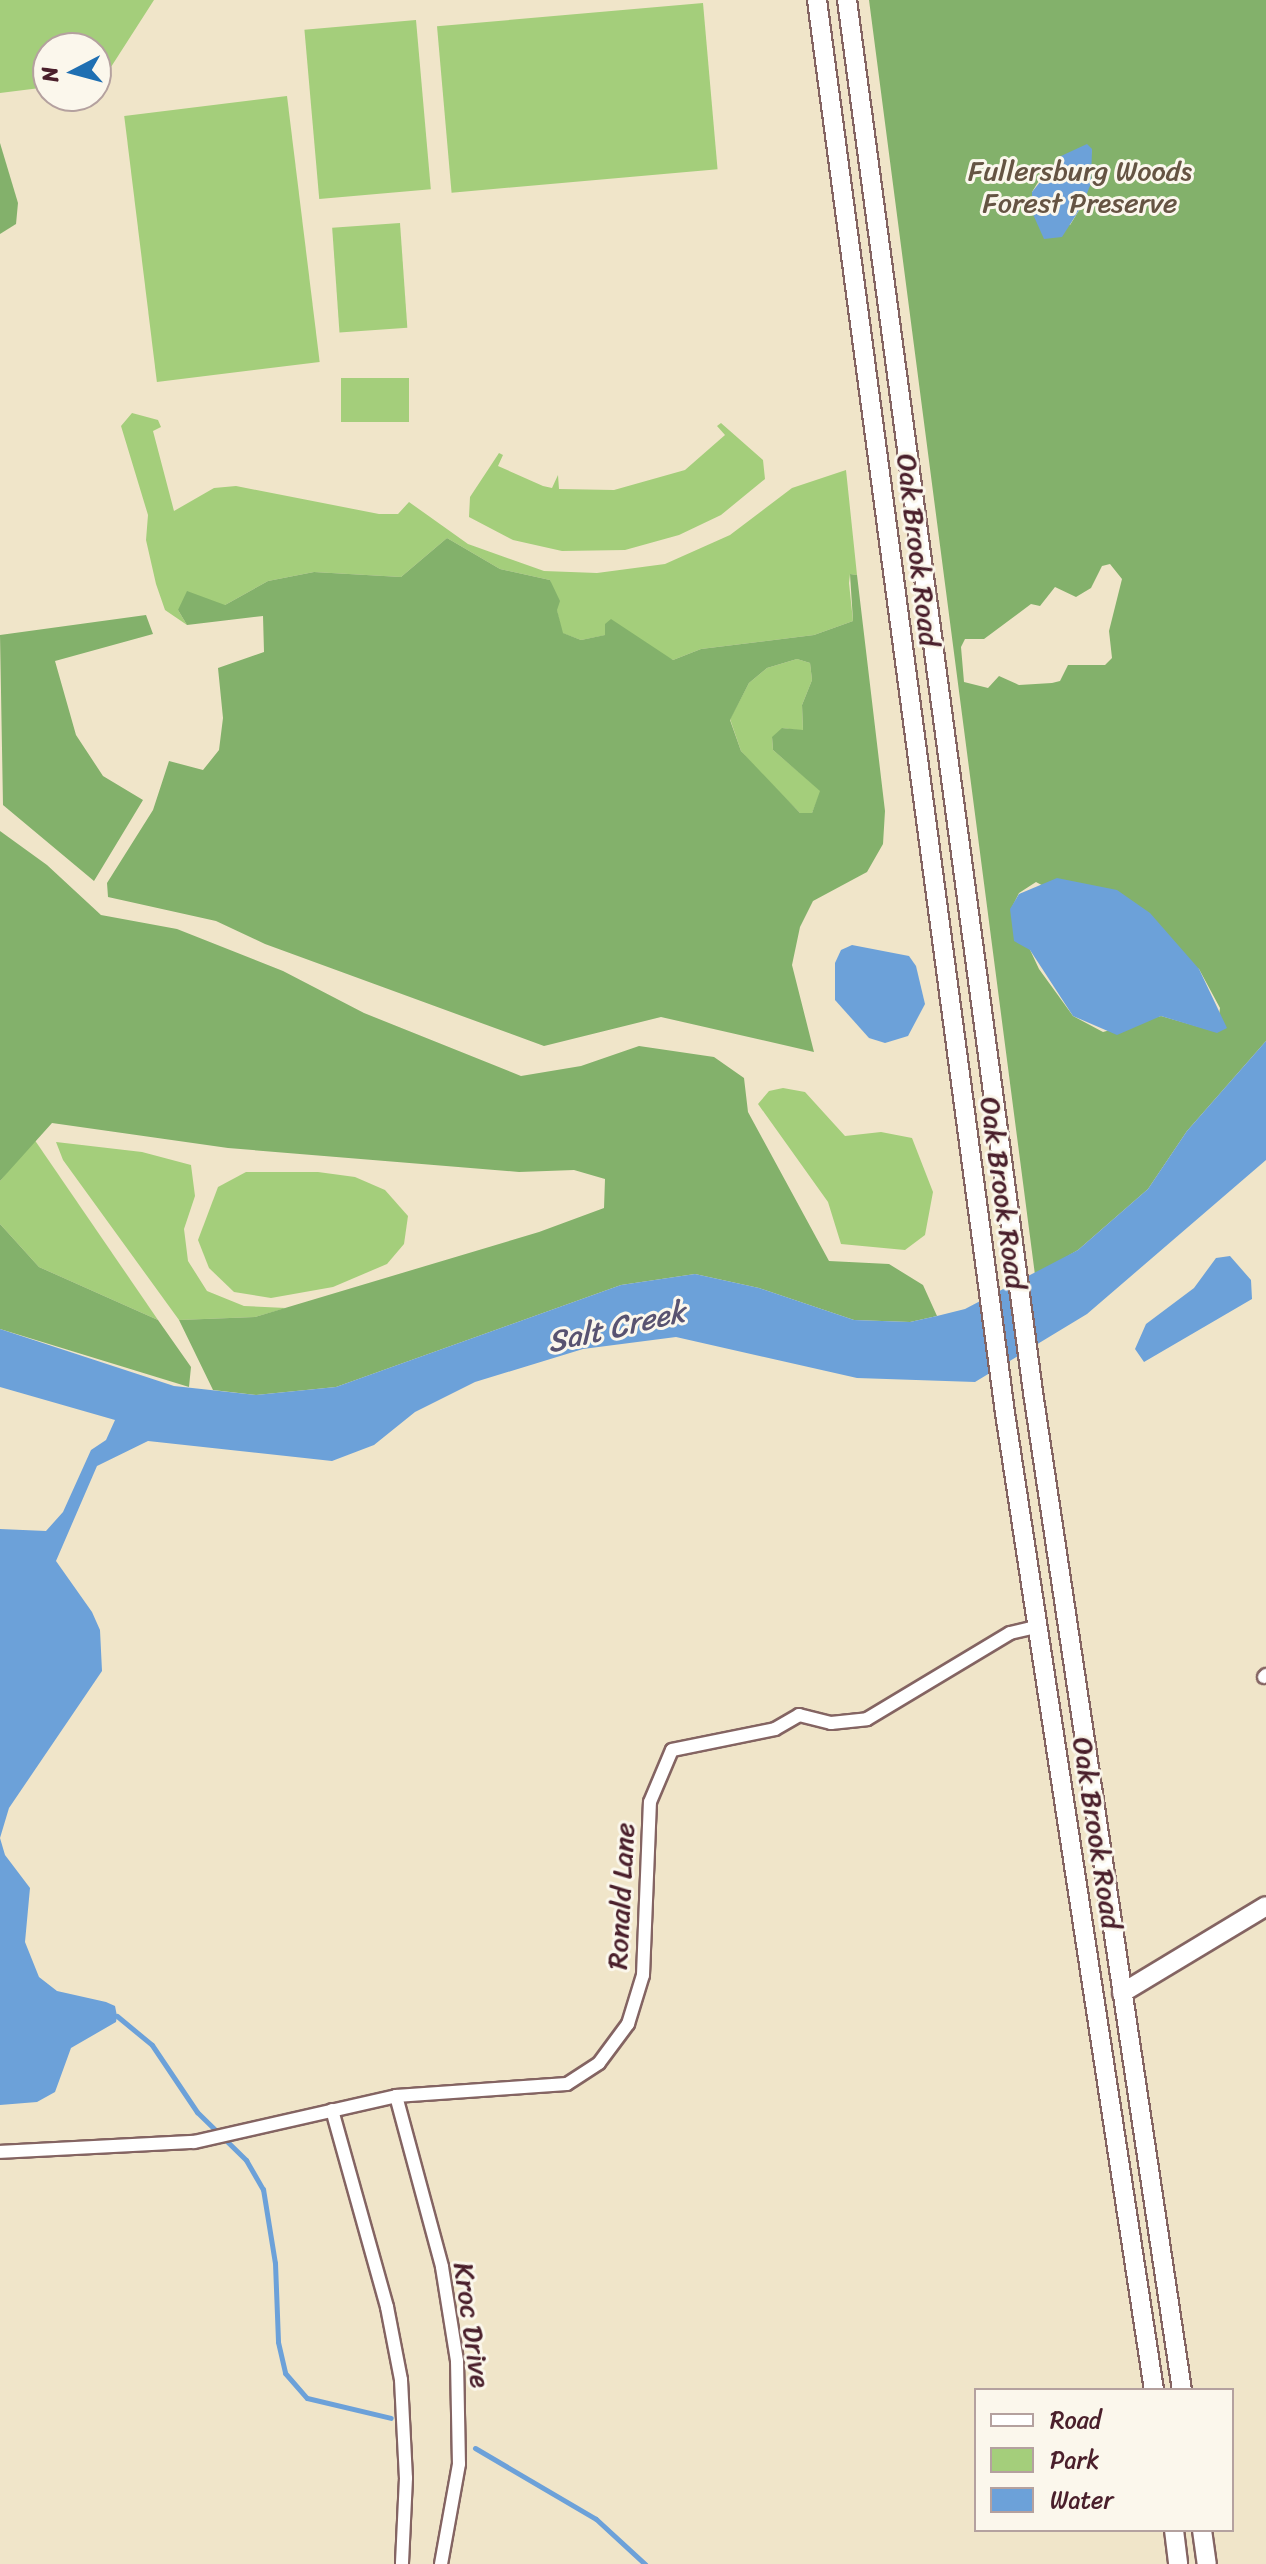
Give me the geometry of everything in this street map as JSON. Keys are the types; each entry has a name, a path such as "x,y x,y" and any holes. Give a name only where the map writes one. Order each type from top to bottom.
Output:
{"main road":[{"name":"Oak Brook Road","path":"817,0 1005,1413 1154,2388"},
{"name":"Oak Brook Road","path":"847,0 1034,1399 1182,2388"},
{"path":"1122,1993 1266,1906"},
{"path":"1174,2532 1178,2564"},
{"path":"1202,2532 1207,2564"}],"street":[{"name":"Ronald Lane","path":"0,2152 208,2139 396,2096 567,2084 599,2063 628,2024 643,1975 650,1802 672,1750 775,1729 799,1715 831,1723 867,1719 1010,1633 1036,1627"},
{"path":"1095,2000 1122,1993"},
{"name":"Kroc Drive","path":"396,2096 442,2267 457,2361 459,2464 441,2564"},
{"path":"332,2110 387,2307 401,2380 406,2478 402,2564"}],"green space":[{"path":"0,0 154,0 112,65 112,32 32,32 32,89 0,93"},
{"name":"Fullersburg Woods Forest Preserve","path":"869,0 1266,0 1266,1041 1187,1131 1148,1189 1078,1250 1035,1275","holes":["1092,149 1083,204 1070,225 1032,212 1032,192 1043,174","1110,564 1122,579 1109,631 1112,658 1105,665 1068,665 1060,681 1052,683 1019,685 999,676 988,688 964,682 961,647 965,639 984,639 1031,604 1040,606 1055,587 1076,597 1091,588 1102,566","1036,882 1199,969 1220,1008 1217,1032 1161,1016 1103,1032 1073,1016 1039,969 1011,909 1019,893"]},
{"path":"703,3 718,169 452,193 437,26"},
{"path":"416,20 431,189 319,199 304,30"},
{"path":"287,96 320,362 157,382 124,116"},
{"path":"0,143 18,203 16,224 0,234"},
{"path":"400,223 407,328 339,332 332,228"},
{"path":"341,378 409,378 409,422 341,422"},
{"path":"132,413 158,420 161,427 153,431 174,511 214,488 236,486 379,514 398,514 409,502 468,544 544,571 597,573 665,564 730,535 792,488 846,470 857,575 850,574 849,583 853,621 814,635 701,649 673,660 606,635 581,640 562,633 550,580 500,569 447,538 401,577 314,572 268,581 225,605 178,610 187,625 165,610 156,584 146,540 148,515 121,426"},
{"path":"721,423 763,460 765,479 721,515 679,535 625,550 562,551 513,540 469,517 470,497 499,453 503,455 498,466 543,486 552,488 558,475 559,489 614,490 685,470 725,435 717,426"},
{"path":"447,538 500,569 550,580 560,601 557,610 563,633 581,640 605,635 605,624 611,619 673,660 701,649 814,635 853,621 850,574 857,575 885,811 883,844 867,872 813,901 800,927 792,965 814,1052 661,1017 544,1046 265,944 216,921 108,897 107,883 153,810 169,761 203,770 219,750 223,718 218,668 264,652 263,616 187,625 178,610 187,591 225,605 268,581 314,572 401,577","holes":["797,659 810,663 812,680 802,705 803,730 782,728 772,737 773,750 820,791 812,813 800,813 741,751 730,720 749,683 767,668"]},
{"path":"146,615 153,634 55,661 76,735 103,776 143,800 94,881 3,805 0,635"},
{"path":"797,659 810,663 812,680 802,705 803,731 783,728 772,738 773,750 821,791 812,813 800,813 741,751 730,719 749,683 767,668"},
{"path":"0,831 47,865 101,915 177,929 283,971 364,1013 521,1076 581,1066 639,1046 714,1057 744,1078 748,1112 829,1261 889,1264 923,1285 937,1316 910,1322 854,1320 759,1288 695,1274 621,1285 336,1387 256,1395 213,1390 179,1320 255,1317 539,1232 604,1208 605,1179 574,1170 519,1172 228,1148 52,1123 0,1181"},
{"path":"783,1088 805,1092 845,1136 881,1132 912,1138 933,1192 925,1235 905,1250 841,1244 828,1202 758,1104 769,1091"},
{"path":"34,1139 158,1320 39,1267 0,1224 0,1181"},
{"path":"56,1142 142,1152 191,1165 195,1196 184,1229 188,1261 207,1291 244,1306 286,1308 255,1317 179,1320 63,1160"},
{"path":"246,1172 318,1172 355,1177 385,1190 408,1216 404,1244 387,1264 333,1287 271,1298 234,1292 209,1268 198,1240 218,1187"},
{"path":"0,1224 39,1267 158,1320 191,1367 189,1387 0,1329"}],"water":[{"path":"1087,144 1092,149 1091,183 1083,204 1062,237 1044,239 1032,212 1032,192 1061,156"},
{"path":"1057,878 1117,890 1150,913 1199,969 1227,1028 1217,1033 1161,1016 1117,1035 1073,1016 1030,950 1014,941 1010,909 1019,894"},
{"path":"852,945 909,956 916,966 925,1004 908,1036 885,1043 869,1038 835,1000 835,963 841,950"},
{"name":"Salt Creek","path":"1266,1041 1266,1160 1087,1314 975,1382 857,1378 676,1337 583,1349 475,1382 415,1412 374,1445 332,1461 148,1441 97,1466 56,1561 92,1612 100,1630 102,1671 9,1808 0,1838 0,1529 46,1531 63,1512 91,1450 106,1440 115,1420 0,1387 0,1329 174,1386 256,1395 336,1387 621,1285 695,1274 759,1288 854,1320 910,1322 937,1316 965,1309 1078,1250 1148,1189 1187,1131"},
{"path":"1230,1256 1251,1280 1252,1299 1144,1362 1135,1349 1146,1324 1194,1288 1216,1258"},
{"path":"0,1838 5,1855 30,1888 25,1942 39,1977 57,1991 115,2006 117,2016 116,2022 71,2048 55,2092 37,2102 0,2105"}],"waterway":[{"path":"117,2016 152,2045 197,2112 246,2160 263,2189 275,2263 278,2342 285,2373 307,2398 391,2418"},
{"path":"475,2448 596,2519 645,2564"}]}
